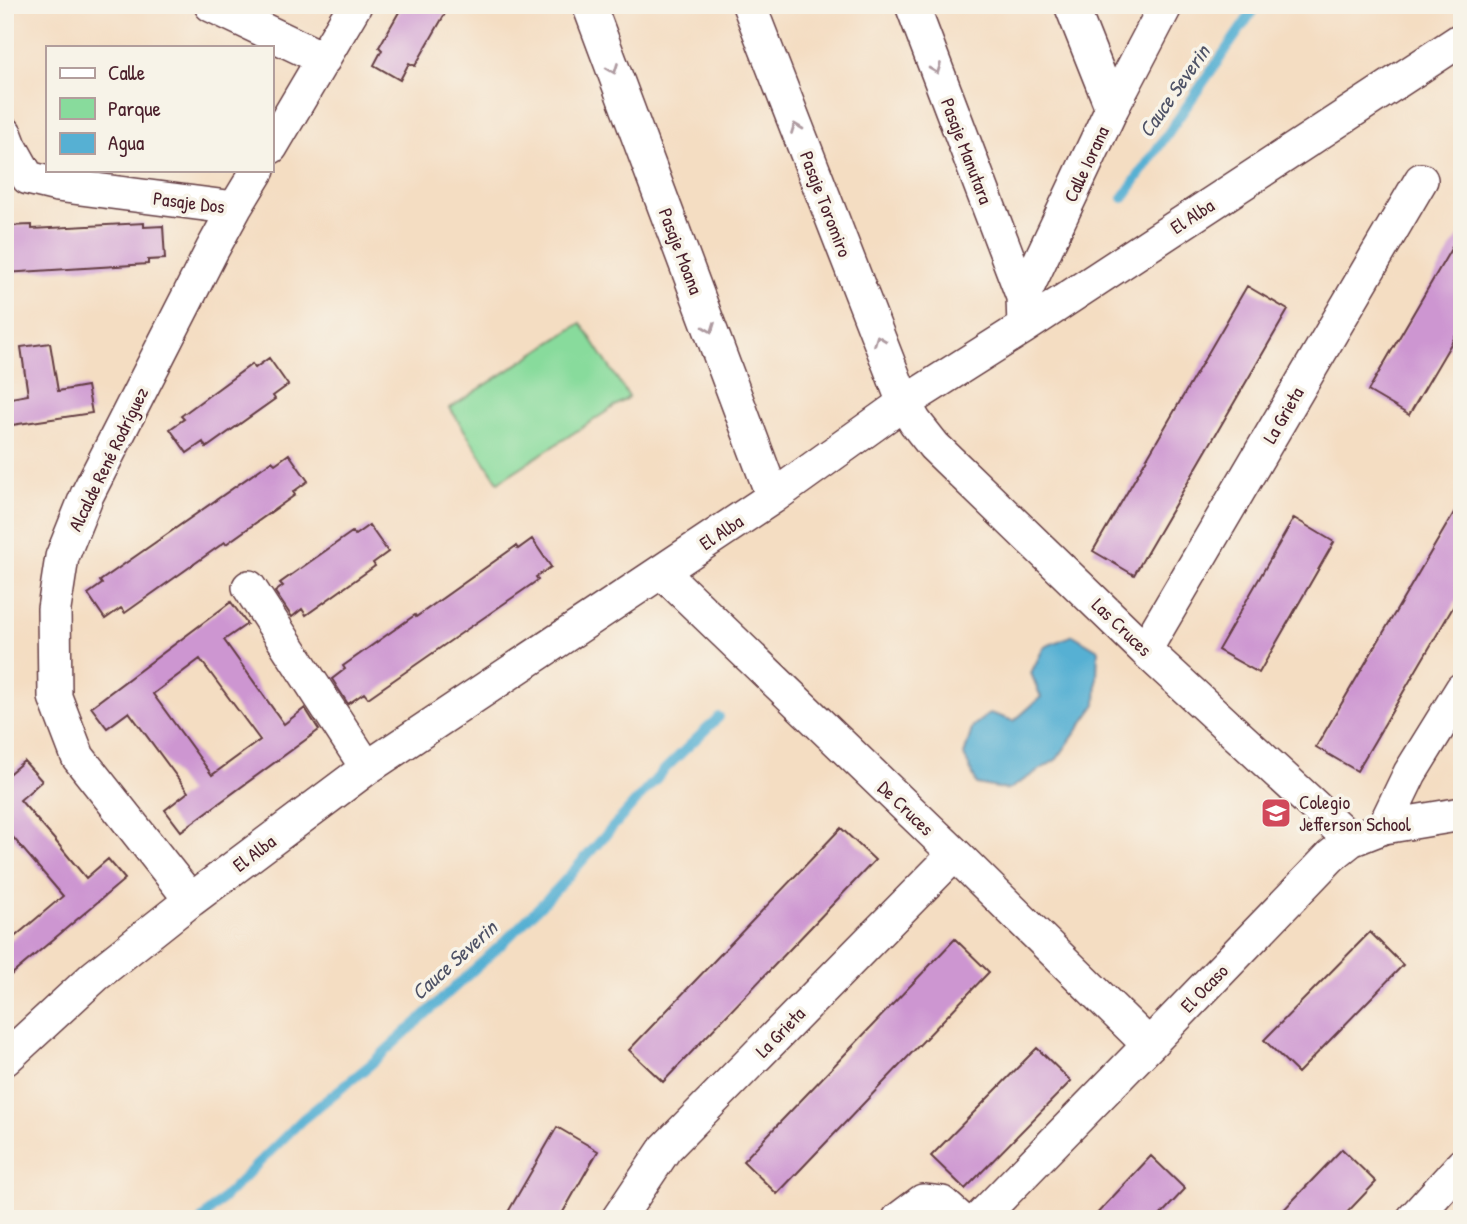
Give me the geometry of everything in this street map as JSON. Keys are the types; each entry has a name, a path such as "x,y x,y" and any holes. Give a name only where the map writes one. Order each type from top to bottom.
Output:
{"street":[{"path":"211,5 324,59"},
{"path":"273,144 355,5"},
{"name":"Pasaje Moana","path":"589,5 773,497"},
{"name":"Pasaje Toromiro","path":"749,5 904,403"},
{"name":"Pasaje Manutara","path":"912,5 1023,312"},
{"path":"1071,5 1112,108"},
{"name":"Calle Iorana","path":"1023,312 1112,108 1166,5"},
{"name":"El Alba","path":"6,1057 95,976 367,768 773,497 904,403 1023,312 1462,39"},
{"name":"Pasaje Dos","path":"5,133 28,178 57,185 235,208"},
{"name":"Alcalde René Rodríguez","path":"191,900 78,757 55,697 54,609 62,557 86,495 235,208 257,172"},
{"name":"La Grieta","path":"1145,650 1421,180"},
{"name":"Las Cruces","path":"904,403 934,446 1145,650 1351,840"},
{"name":"De Cruces","path":"662,572 1149,1045"},
{"path":"249,587 367,768"},
{"path":"1384,827 1410,773 1462,689"},
{"name":"El Ocaso","path":"979,1219 1331,856 1351,840 1384,827 1462,814"},
{"name":"La Grieta","path":"618,1219 665,1149 955,854"},
{"path":"1413,1219 1462,1165"},
{"path":"899,1219 923,1201 942,1203 960,1219"}],"green space":[{"path":"581,323 629,397 498,482 450,408"}],"water":[{"path":"1073,635 1098,650 1096,704 1057,759 1008,790 977,784 964,755 973,726 990,713 1014,721 1041,697 1031,673 1044,647"}],"building":[{"path":"403,5 450,5 415,66 409,63 400,80 374,65 382,50 379,47"},
{"path":"144,223 144,227 163,226 165,259 148,260 148,264 5,273 5,226 32,225 32,229"},
{"path":"1462,230 1462,325 1409,415 1368,391"},
{"path":"1247,286 1288,310 1134,575 1093,551"},
{"path":"50,343 58,391 87,386 92,413 5,426 5,399 28,395 21,347"},
{"path":"269,358 288,385 273,396 275,399 206,448 203,442 187,453 170,429 184,419 181,416 252,364 255,368"},
{"path":"289,454 308,481 293,492 295,495 125,613 121,608 105,619 88,594 102,584 100,581 272,461 275,464"},
{"path":"1462,499 1462,592 1357,771 1316,747"},
{"path":"1294,518 1334,542 1259,673 1218,650"},
{"path":"369,525 388,552 373,563 375,566 306,615 302,609 292,617 275,592 283,586 280,583 352,532 355,535"},
{"path":"532,539 551,567 536,577 538,580 368,698 364,693 348,704 332,679 345,669 343,666 516,546 518,549"},
{"path":"231,602 247,624 224,640 284,724 305,708 319,730 181,831 165,810 188,792 129,712 107,728 91,707","holes":["200,659 260,740 212,775 153,694"]},
{"path":"24,761 42,781 20,800 86,878 108,859 125,879 5,980 5,945 63,896 5,828 5,777"},
{"path":"841,828 875,860 663,1082 629,1050"},
{"path":"1370,932 1403,965 1298,1073 1264,1040"},
{"path":"955,939 989,972 777,1194 743,1161"},
{"path":"1037,1048 1071,1081 965,1189 931,1156"},
{"path":"557,1127 598,1151 559,1219 504,1219"},
{"path":"1342,1149 1376,1182 1341,1219 1275,1219"},
{"path":"1151,1156 1185,1189 1157,1219 1092,1219"}],"waterway":[{"name":"Cauce Severin","path":"1123,198 1257,5"},
{"name":"Cauce Severin","path":"202,1219 303,1119 370,1065 503,943 557,889 665,769 719,717"}],"place":[{"name":"Colegio Jefferson School","path":"1276,813"}]}
